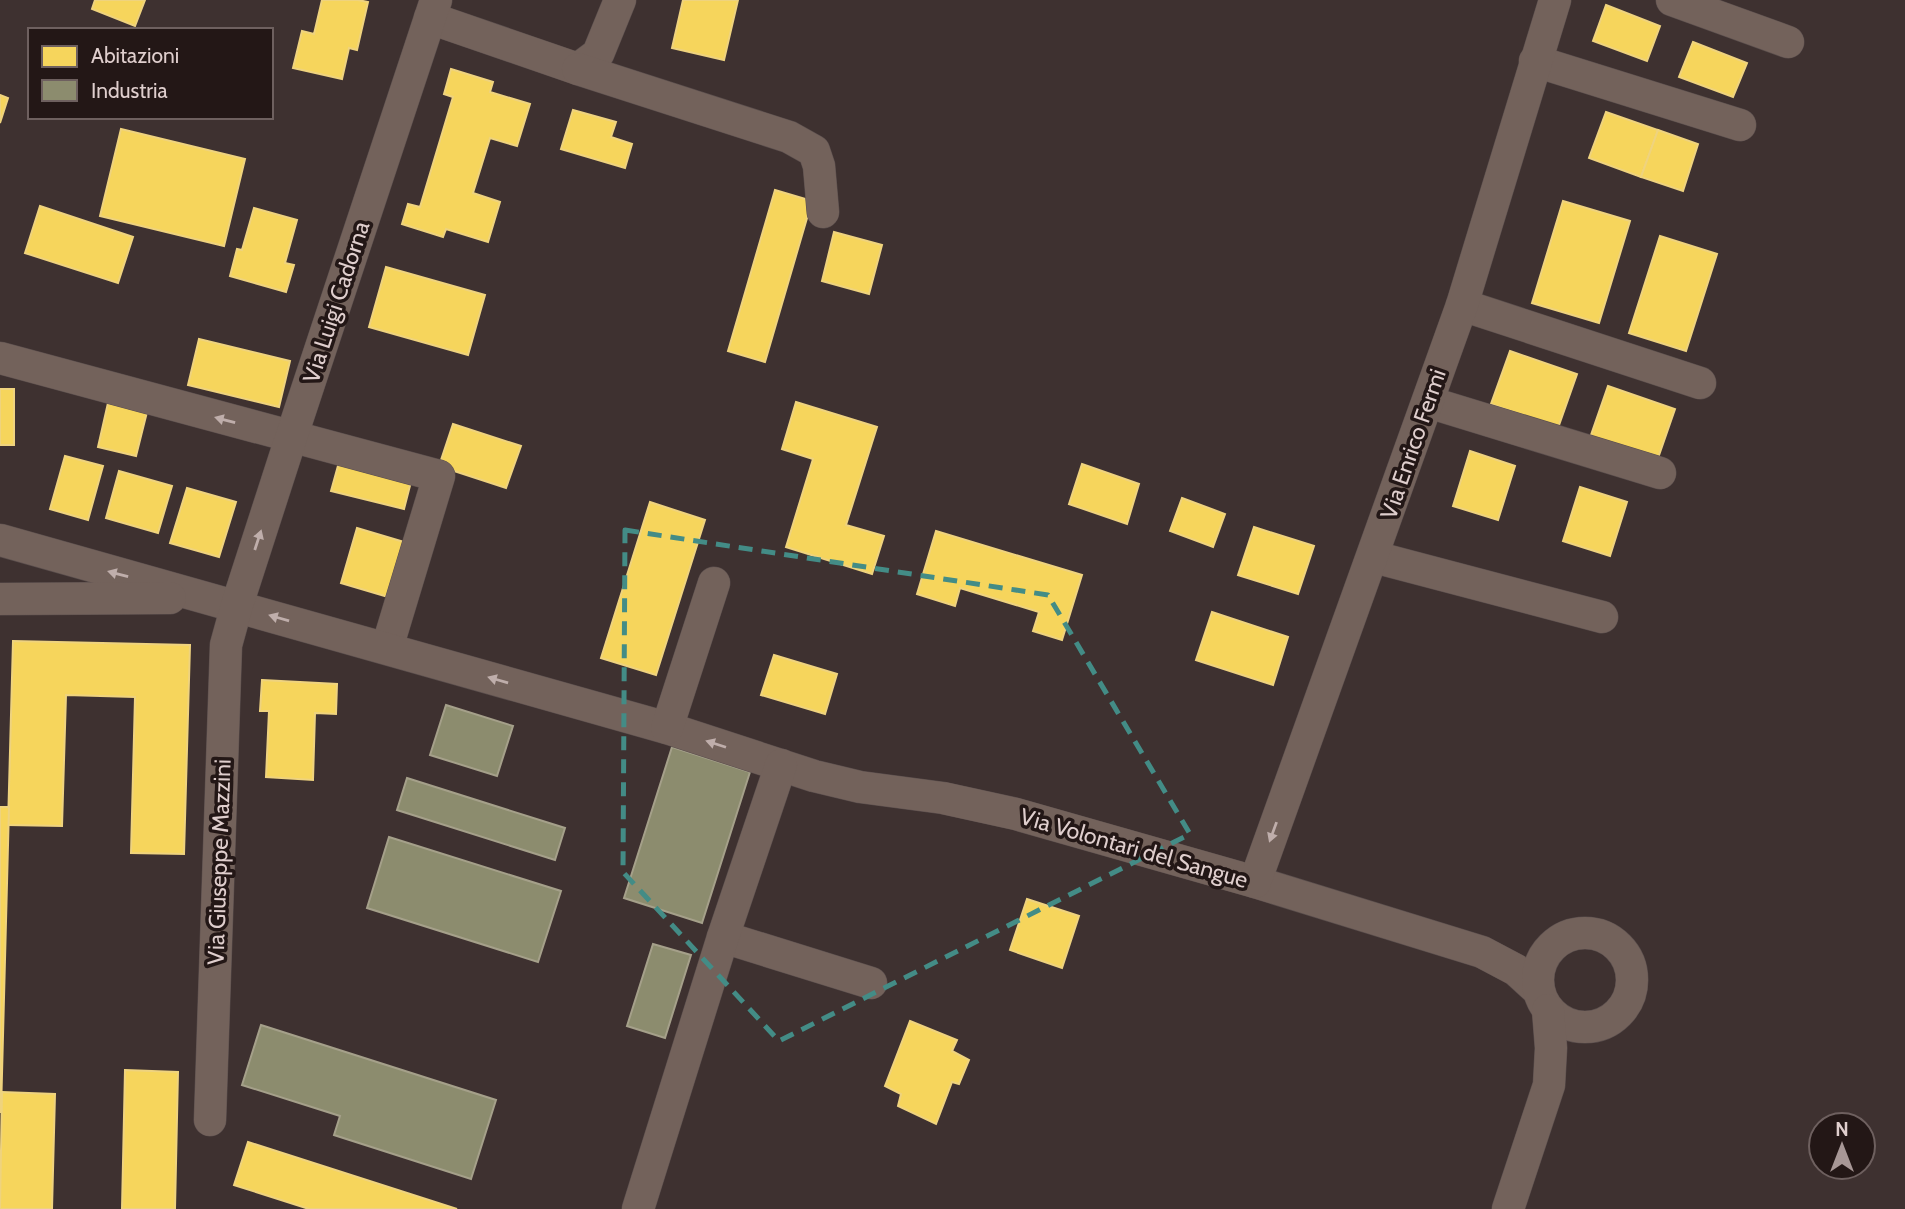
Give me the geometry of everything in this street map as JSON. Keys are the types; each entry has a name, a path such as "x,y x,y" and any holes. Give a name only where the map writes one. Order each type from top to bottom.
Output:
{"street":[{"path":"578,69 598,54 620,0"},
{"name":"Via Enrico Fermi","path":"1255,883 1462,304 1555,0"},
{"path":"1672,0 1788,42"},
{"path":"433,9 578,69 789,137 814,150 820,166 822,212"},
{"name":"Via Luigi Cadorna","path":"222,602 291,438 433,9"},
{"path":"1535,61 1740,125"},
{"path":"1462,304 1700,383"},
{"path":"0,358 439,476 387,649"},
{"path":"1428,402 1660,473"},
{"path":"0,540 667,728 781,765 723,937 638,1209"},
{"path":"37,600 51,556"},
{"path":"1374,556 1602,617"},
{"path":"667,728 714,583"},
{"path":"0,599 222,602"},
{"name":"Via Giuseppe Mazzini","path":"210,1120 226,645 222,602"},
{"name":"Via Volontari del Sangue","path":"781,765 860,788 943,799 1016,814 1482,951 1516,970 1561,1021 1574,1026 1600,1024"},
{"name":"Via Volontari del Sangue","path":"1482,951 1529,949 1553,944 1571,934 1592,933 1611,940 1625,955 1632,974 1630,994 1619,1012 1600,1024 1579,1043 1549,1085"},
{"path":"723,937 871,983"},
{"name":"Via Volontari del Sangue","path":"1508,1209 1549,1085 1551,1048 1539,968 1553,944"}],"highlighted area":[{"path":"625,530 1048,595 1190,834 779,1041 623,872"}],"building: Abitazioni":[{"path":"95,0 145,0 135,26 92,9"},
{"path":"322,0 368,2 357,50 349,48 342,79 293,68 302,31 314,34"},
{"path":"683,0 738,0 724,60 672,48"},
{"path":"1606,5 1660,26 1647,61 1593,41"},
{"path":"1693,42 1747,63 1733,97 1679,77"},
{"path":"451,69 493,82 490,92 530,104 517,146 490,138 473,193 500,202 488,242 446,229 443,237 402,224 408,204 420,207 453,97 444,94"},
{"path":"0,95 8,98 0,123"},
{"path":"573,110 616,122 611,137 632,144 625,168 561,149"},
{"path":"1606,112 1658,130 1641,177 1589,158"},
{"path":"121,129 245,159 224,246 100,216"},
{"path":"1658,130 1698,144 1683,191 1641,177"},
{"path":"775,190 812,201 765,362 728,351"},
{"path":"1563,201 1630,221 1599,323 1532,303"},
{"path":"40,206 133,237 118,283 25,253"},
{"path":"254,208 297,220 285,263 294,265 286,292 230,276 237,249 242,250"},
{"path":"834,232 882,245 869,294 822,281"},
{"path":"1660,236 1717,254 1686,351 1629,333"},
{"path":"386,267 485,295 468,355 369,327"},
{"path":"199,339 290,361 279,407 188,385"},
{"path":"1510,351 1577,374 1558,428 1491,404"},
{"path":"1608,386 1675,409 1657,461 1590,438"},
{"path":"0,389 14,389 14,445 0,445"},
{"path":"796,402 877,427 846,525 884,536 872,574 786,547 813,459 782,449"},
{"path":"108,403 147,412 136,456 98,447"},
{"path":"453,424 521,446 506,488 439,466"},
{"path":"1470,451 1515,466 1498,520 1453,506"},
{"path":"341,455 413,474 404,509 331,491"},
{"path":"65,456 103,466 88,520 50,509"},
{"path":"1082,464 1139,484 1127,524 1069,504"},
{"path":"119,471 172,486 158,533 106,518"},
{"path":"1580,487 1627,502 1610,556 1563,541"},
{"path":"187,488 236,502 219,557 170,543"},
{"path":"1182,498 1225,514 1213,547 1170,531"},
{"path":"650,502 705,520 656,675 601,658"},
{"path":"1254,527 1314,546 1298,594 1238,575"},
{"path":"357,528 404,542 388,597 341,583"},
{"path":"936,531 1082,575 1062,640 1033,631 1039,612 960,588 955,606 917,594"},
{"path":"1212,612 1288,637 1273,685 1196,660"},
{"path":"13,641 190,645 184,854 131,853 135,697 66,695 62,826 8,825"},
{"path":"774,655 837,674 825,714 761,695"},
{"path":"262,680 337,684 336,714 315,713 313,780 266,777 269,711 260,711"},
{"path":"0,807 9,807 1,1112 0,1112"},
{"path":"1027,899 1079,916 1062,968 1010,950"},
{"path":"910,1021 957,1040 952,1051 969,1060 959,1084 952,1082 936,1124 898,1106 901,1094 885,1086"},
{"path":"125,1070 178,1072 175,1209 122,1209"},
{"path":"2,1092 55,1094 52,1209 0,1209"},
{"path":"248,1142 457,1209 309,1209 234,1185"}],"building: Industria":[{"path":"446,705 513,726 497,776 430,755"},
{"path":"672,747 750,772 702,923 624,898"},
{"path":"407,778 565,828 555,860 397,810"},
{"path":"389,837 561,891 538,962 367,908"},
{"path":"653,944 691,955 665,1038 627,1026"},
{"path":"261,1025 496,1100 471,1179 334,1135 340,1116 242,1085"}]}
